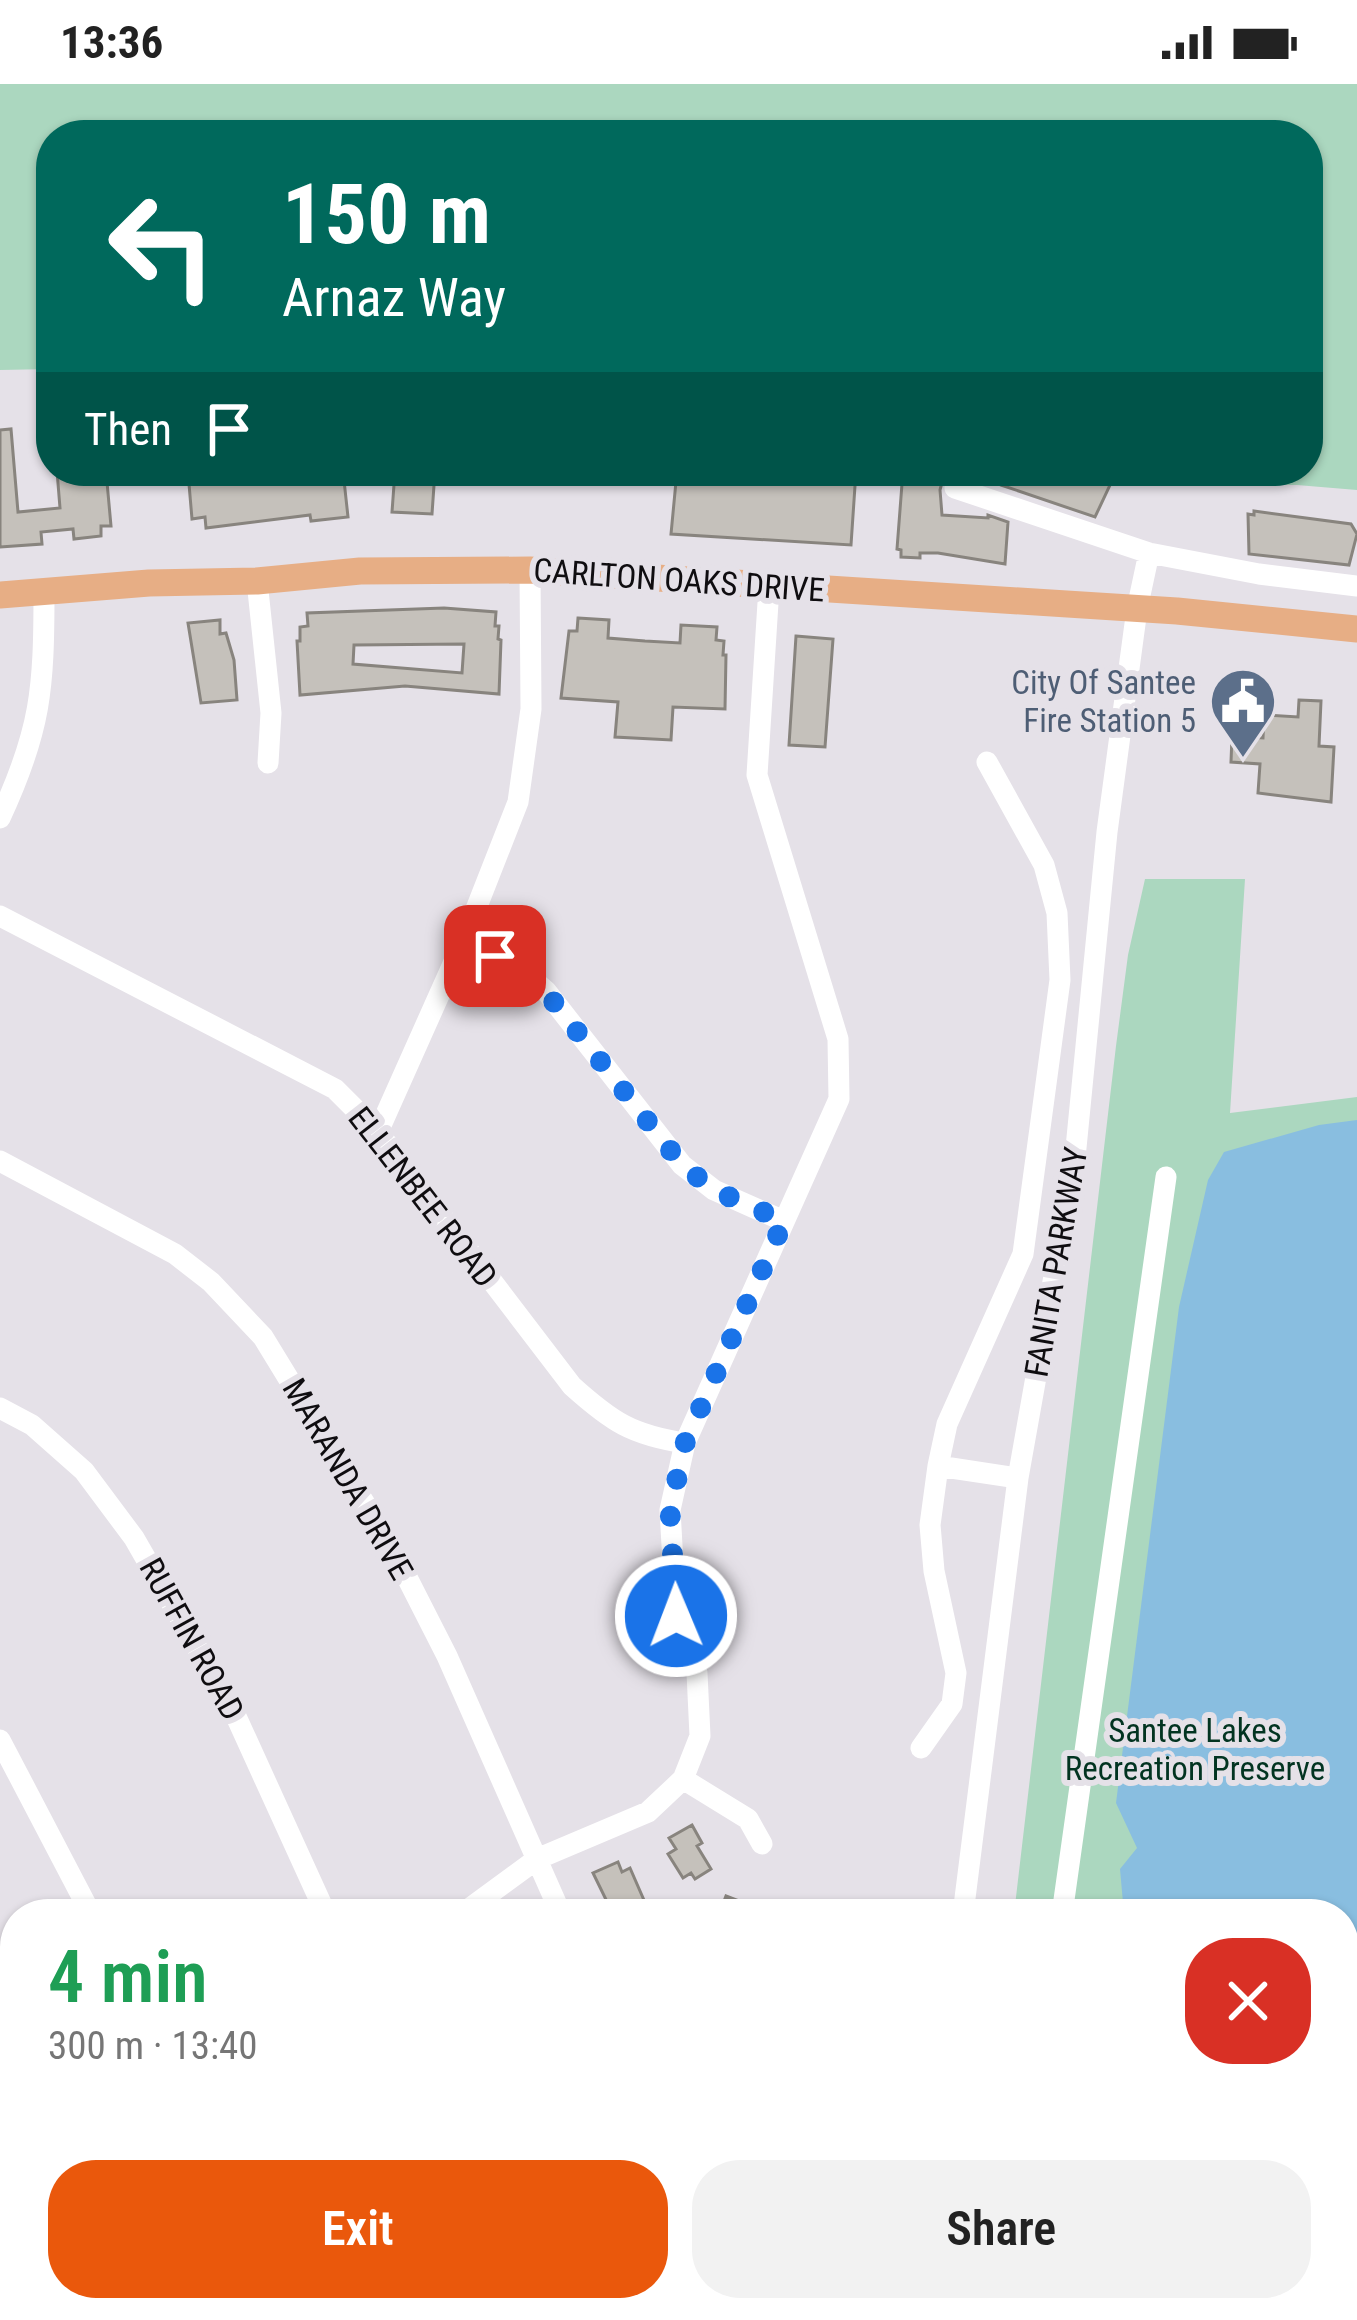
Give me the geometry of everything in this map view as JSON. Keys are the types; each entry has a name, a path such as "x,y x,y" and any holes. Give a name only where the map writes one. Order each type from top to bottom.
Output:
{"main road":[{"name":"CARLTON OAKS DRIVE","path":"0,595 360,571 530,570 1357,628"}],"street":[{"path":"955,488 1149,553 1357,586"},
{"name":"FANITA PARKWAY","path":"965,1899 1018,1478 1075,1158 1107,832 1149,553"},
{"path":"378,1132 465,938 518,802 531,709 530,570"},
{"path":"257,581 271,713 268,763"},
{"path":"483,1899 538,1859 648,1812 683,1779 696,1751 701,1721 697,1673 676,1616 670,1510 685,1443 839,1099 838,1039 757,775 769,586"},
{"path":"0,818 30,750 40,706 44,592"},
{"path":"921,1748 952,1704 956,1673 934,1571 930,1525 938,1466 947,1424 1024,1255 1060,980 1057,914 1044,865 987,762"},
{"name":"ELLENBEE ROAD","path":"0,916 316,1076 345,1098 378,1132 572,1386 609,1419 642,1436 685,1443"},
{"path":"465,938 526,973 546,992 682,1165 714,1190 784,1221"},
{"name":"MARANDA DRIVE","path":"0,1161 175,1254 211,1282 263,1337 392,1548 468,1697 555,1899"},
{"path":"1064,1899 1166,1178"},
{"name":"RUFFIN ROAD","path":"0,1408 32,1425 84,1471 134,1538 234,1712 319,1899"},
{"path":"938,1466 1018,1478"},
{"path":"0,1740 83,1899"},
{"path":"683,1779 748,1819 762,1844"}],"green space":[{"path":"0,84 1357,84 1357,490 1309,486 1323,486 1323,120 36,120 36,369 0,370"},
{"name":"Santee Lakes Recreation Preserve","path":"1145,879 1245,879 1230,1113 1357,1097 1357,1899 1016,1899 1128,955"}],"water":[{"path":"1357,1120 1357,1899 1123,1899 1120,1869 1137,1848 1116,1803 1179,1307 1208,1180 1224,1152 1319,1125"}],"building":[{"path":"11,429 18,512 60,508 58,486 107,486 111,526 101,526 101,536 74,539 73,529 41,532 42,544 0,547 0,430"},
{"path":"189,486 345,486 348,517 311,521 310,515 206,528 205,517 192,519"},
{"path":"394,486 434,486 432,514 392,512"},
{"path":"676,486 855,486 851,545 671,534"},
{"path":"902,486 941,486 942,515 988,515 1008,522 1005,564 938,553 901,557 897,549"},
{"path":"1004,486 1110,486 1095,517"},
{"path":"1248,514 1351,524 1357,534 1349,565 1249,554"},
{"path":"444,608 496,612 501,640 499,694 405,686 300,695 297,641 300,627 308,626 307,613","holes":["464,644 462,673 353,664 354,645"]},
{"path":"578,618 609,620 608,638 645,641 680,643 681,625 717,627 716,640 724,641 726,655 725,709 673,707 671,740 615,737 618,702 561,698 569,631 577,631"},
{"path":"220,620 220,634 226,633 234,660 237,700 201,703 188,623"},
{"path":"796,636 833,639 825,747 789,745"},
{"path":"1299,700 1321,701 1319,746 1334,747 1331,802 1258,793 1260,764 1231,762 1232,736 1263,738 1264,715 1298,717"},
{"path":"692,1825 702,1843 697,1846 711,1869 695,1879 691,1873 683,1878 668,1854 676,1849 669,1838"},
{"path":"618,1862 622,1872 630,1868 643,1899 606,1899 593,1873"}],"place":[{"name":"City Of Santee Fire Station 5","path":"1243,760"}],"route":[{"path":"495,956 526,973 546,992 682,1165 714,1190 784,1221 685,1443 670,1510 676,1616"}]}
